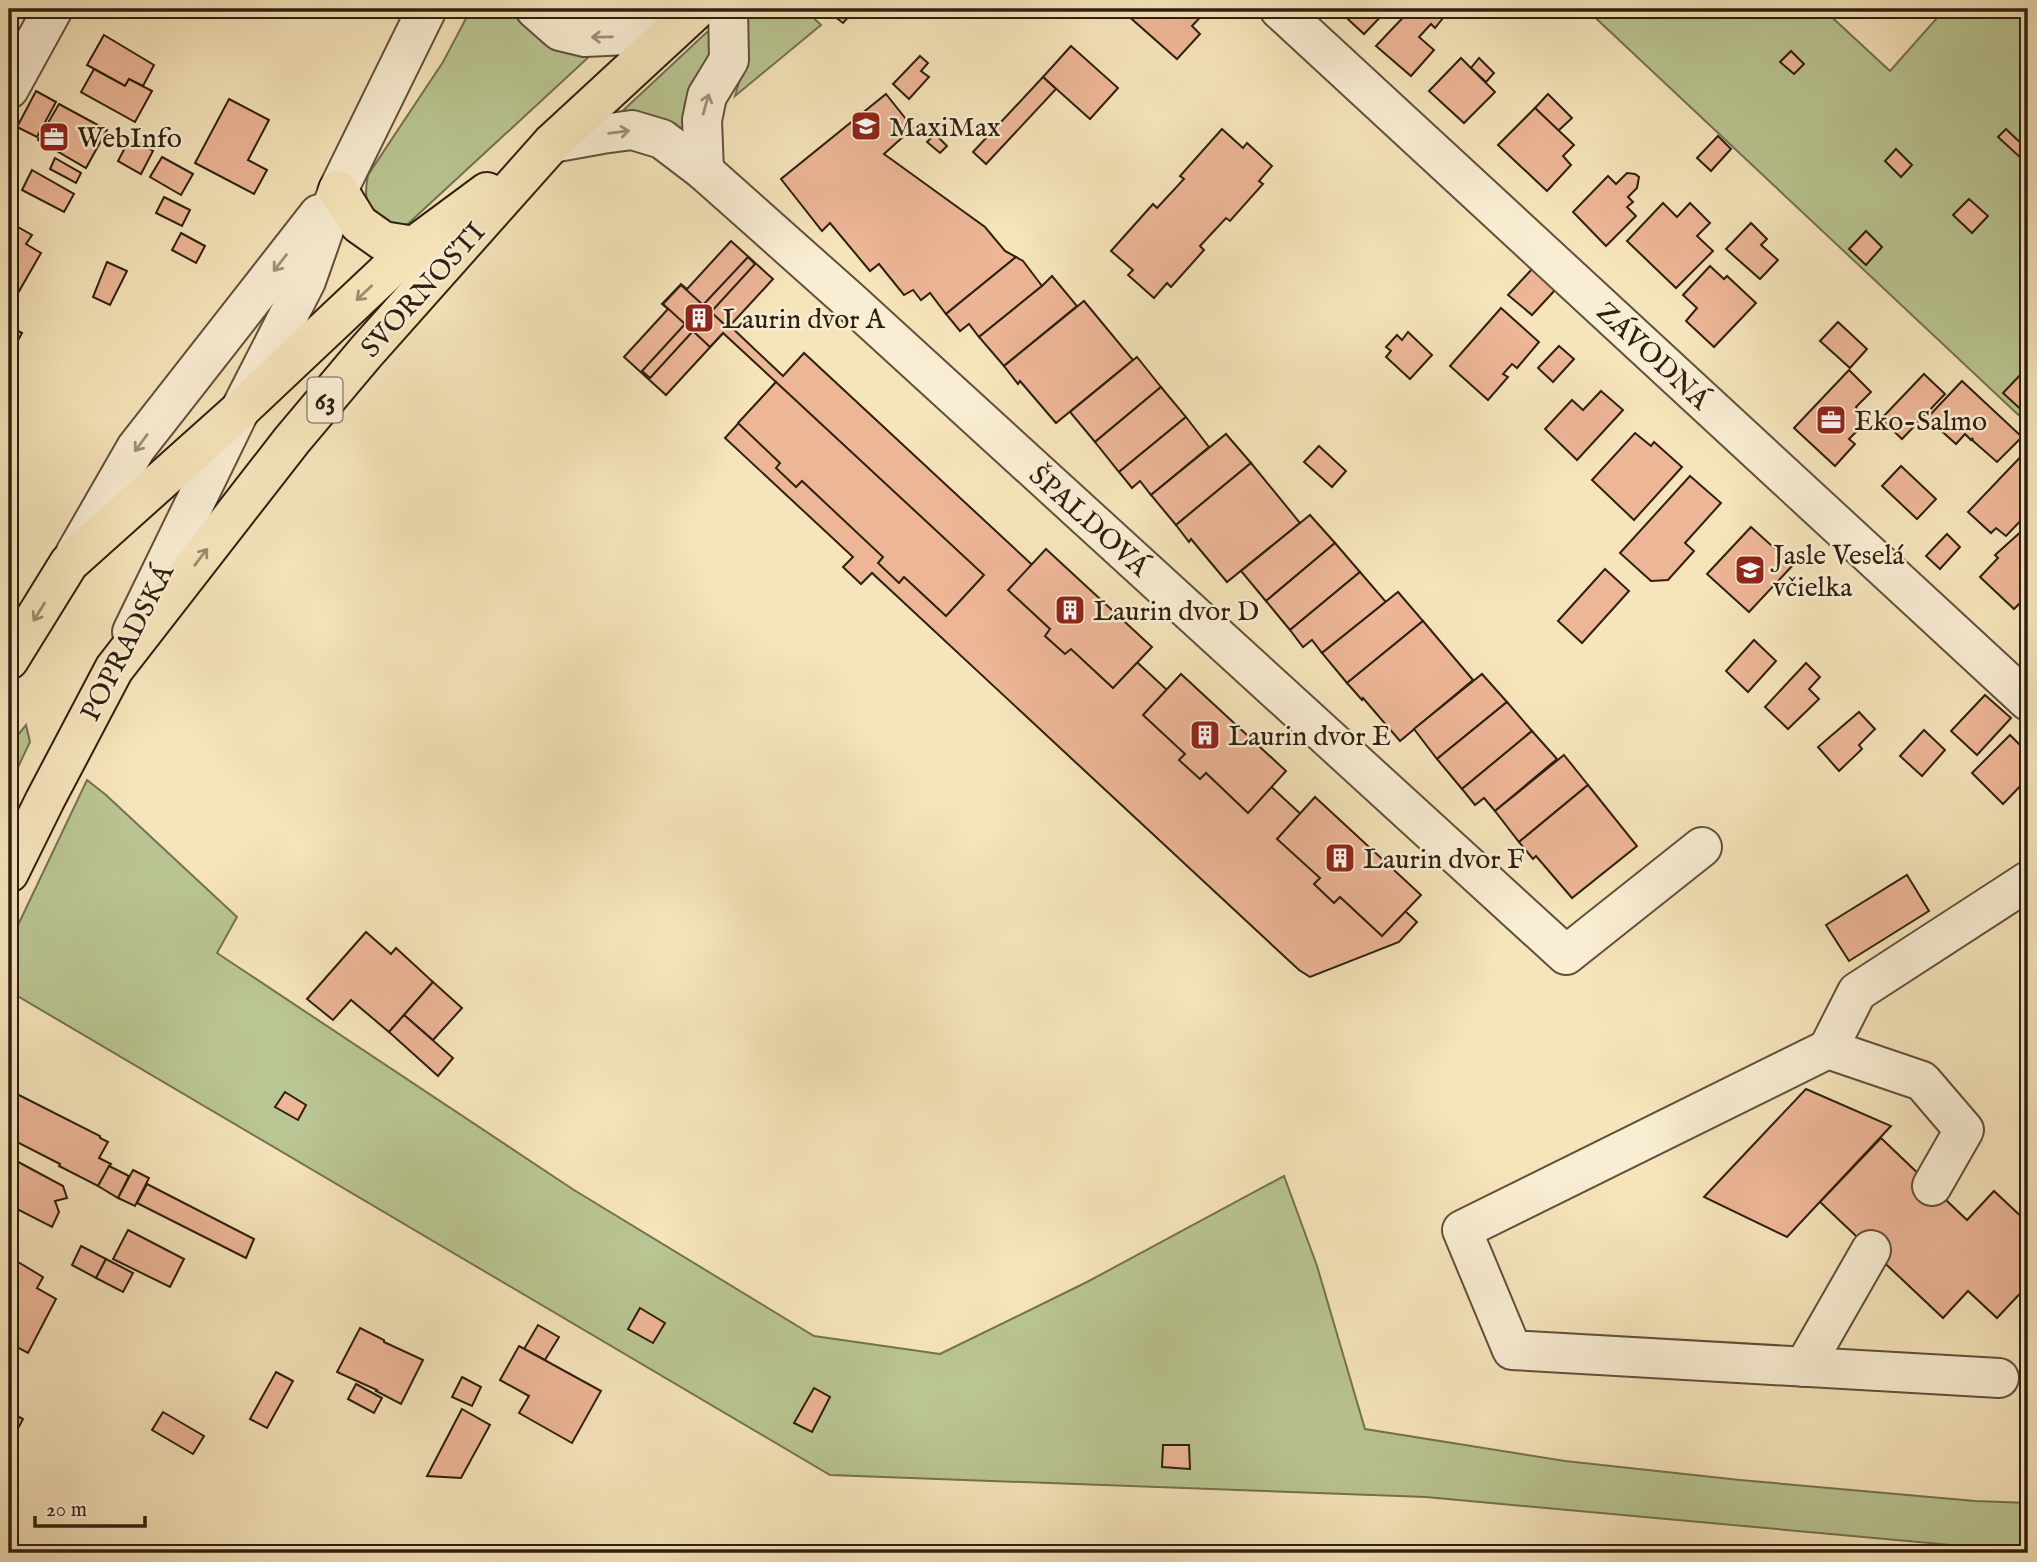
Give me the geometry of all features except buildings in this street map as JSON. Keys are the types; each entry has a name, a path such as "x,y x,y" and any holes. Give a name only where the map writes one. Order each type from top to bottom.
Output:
{"main road":[{"name":"SVORNOSTI","path":"114,669 300,430 366,352 552,144 684,21"},
{"name":"SVORNOSTI","path":"240,410 414,246 552,144"},
{"path":"338,190 359,224 383,242 414,246"},
{"name":"POPRADSKÁ","path":"9,660 69,563 240,410"},
{"name":"POPRADSKÁ","path":"9,873 114,669"}],"street":[{"path":"9,89 53,9"},
{"name":"POPRADSKÁ","path":"114,669 306,281 338,190 427,9"},
{"path":"535,9 560,31 585,37 684,21"},
{"path":"704,171 702,120 707,96 729,60 729,9"},
{"name":"ZÁVODNÁ","path":"1279,9 2028,701"},
{"name":"ŠPALDOVÁ","path":"552,144 632,130 662,139 704,171 1566,955 1702,847"},
{"name":"POPRADSKÁ","path":"69,563 136,448 338,190"},
{"path":"1999,1378 1512,1350 1462,1230 1828,1049 1857,992 2028,881"},
{"path":"1828,1049 1922,1081 1964,1130 1932,1186"},
{"path":"1804,1367 1871,1250"}],"green space":[{"path":"471,9 517,9 592,54 410,222 401,228 390,229 369,205 366,193 368,175 443,62"},
{"path":"744,9 804,9 821,25 735,96 742,72"},
{"path":"1586,9 1823,9 1890,71 1945,9 2028,9 2028,424"},
{"path":"707,32 711,35 714,53 685,135 614,119"},
{"path":"26,725 30,742 9,786 9,746"},
{"path":"87,780 237,917 217,953 574,1190 814,1336 940,1354 1087,1282 1284,1176 1317,1266 1365,1429 1565,1461 1740,1480 1975,1501 2028,1503 2028,1552 1426,1497 830,1475 9,991 9,944"}],"place":[{"name":"MaxiMax","path":"866,126"},
{"name":"WebInfo","path":"54,137"},
{"name":"Laurin dvor A","path":"699,318"},
{"name":"Eko-Salmo","path":"1831,420"},
{"name":"Jasle Veselá včielka","path":"1750,570"},
{"name":"Laurin dvor D","path":"1070,610"},
{"name":"Laurin dvor E","path":"1205,735"},
{"name":"Laurin dvor F","path":"1340,858"}]}
